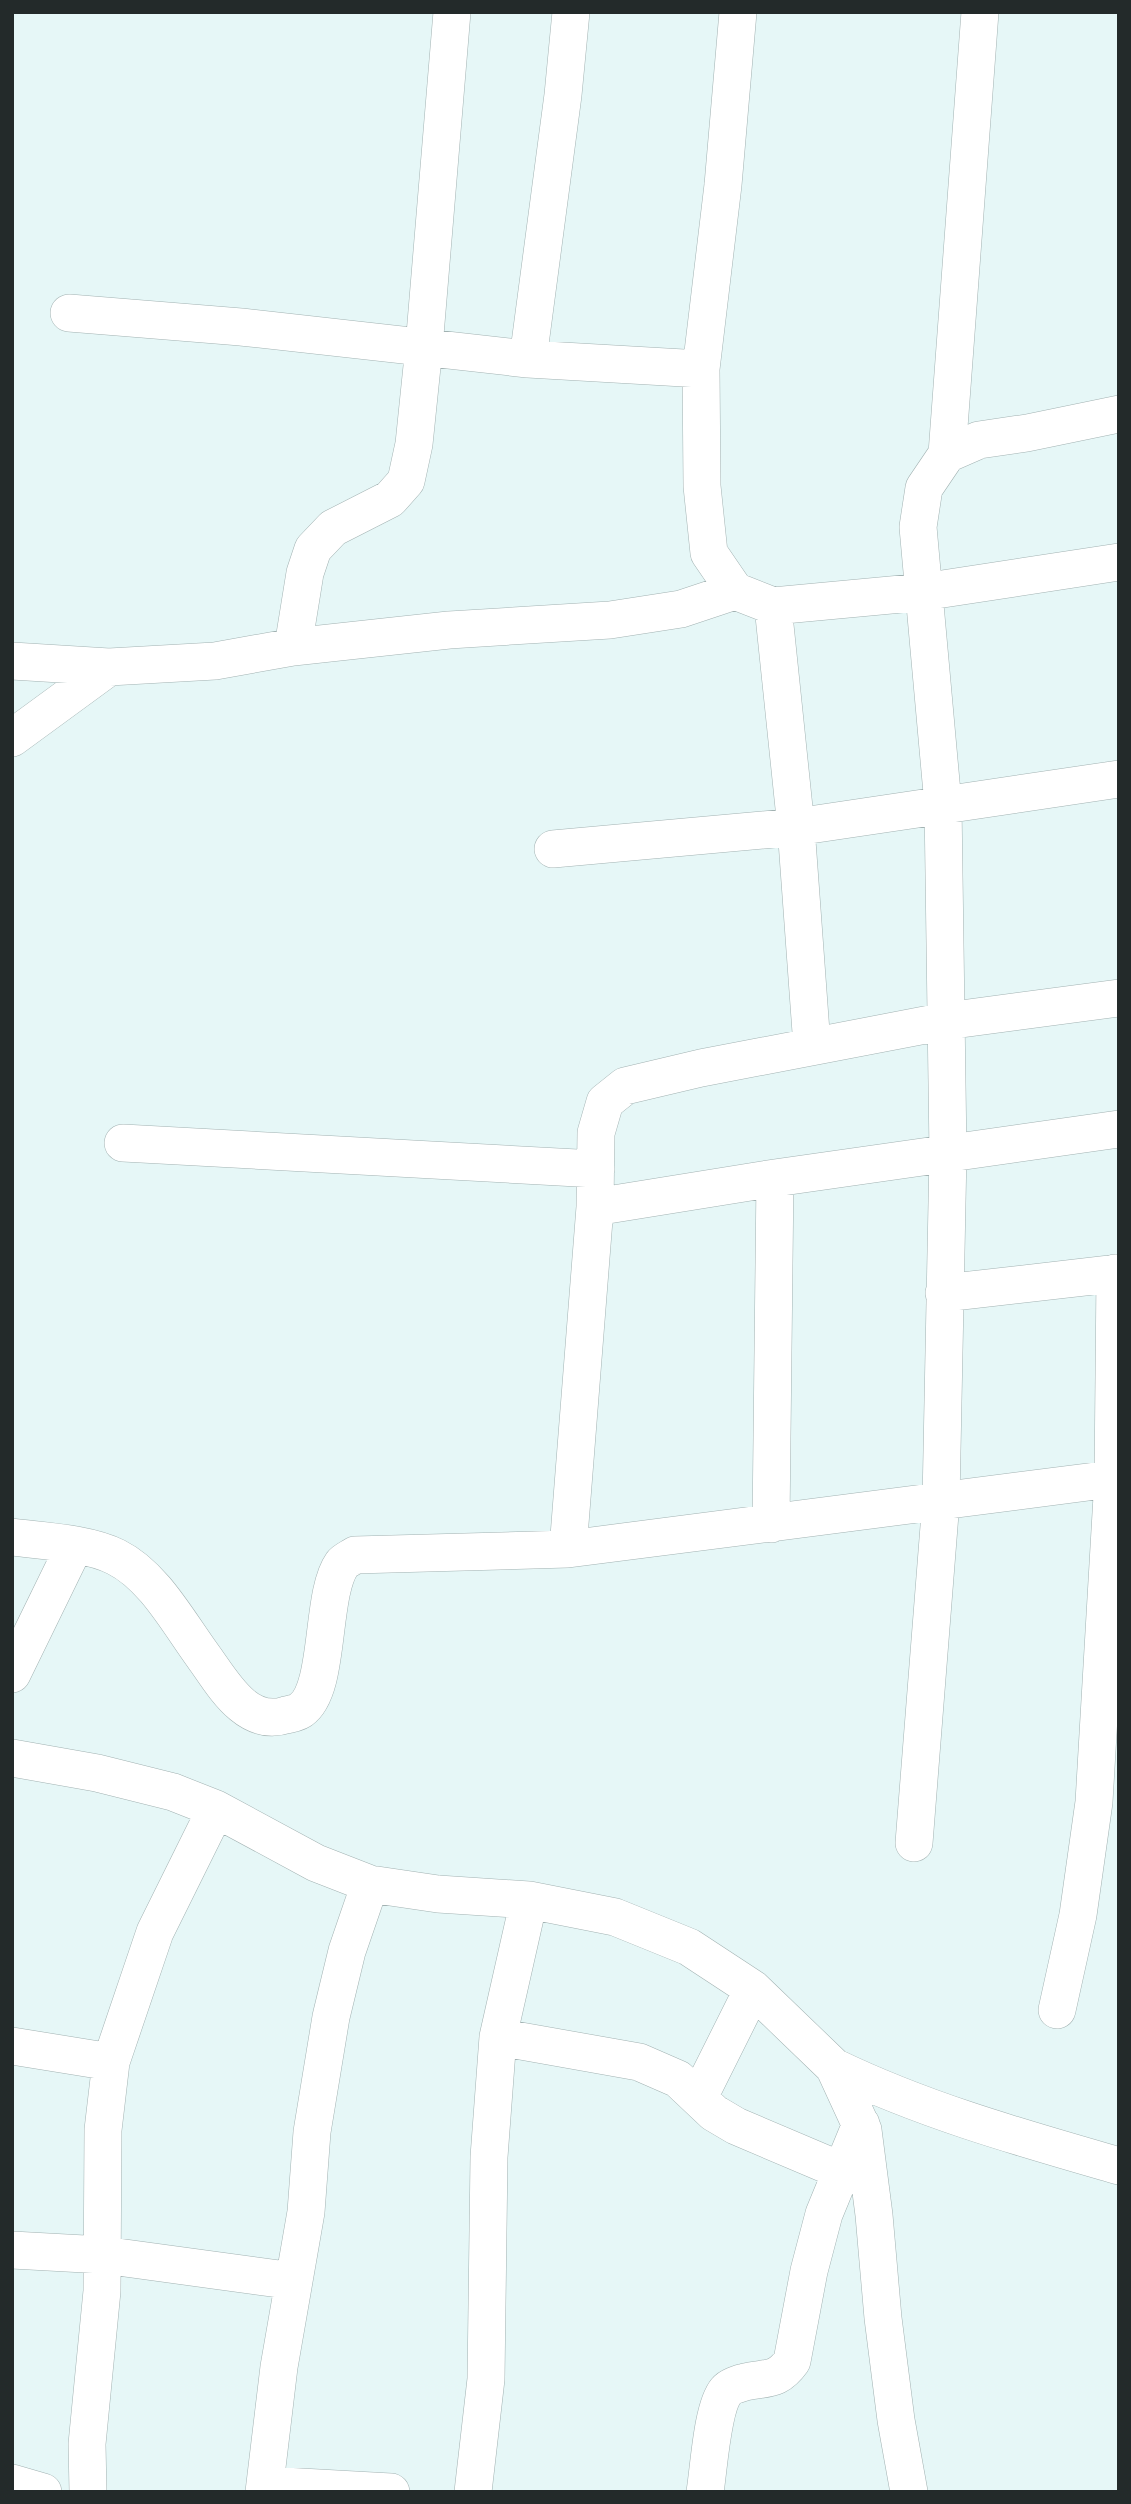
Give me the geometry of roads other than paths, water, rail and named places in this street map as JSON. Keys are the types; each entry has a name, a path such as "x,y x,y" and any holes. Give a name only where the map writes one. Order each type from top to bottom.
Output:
{"street":[{"path":"293,647 305,573 313,549 333,528 390,499 406,481 414,444 424,347 452,12"},
{"path":"528,359 563,95 571,12"},
{"path":"738,12 723,185 701,369 702,486 709,553 734,591 773,606 923,592 1119,562"},
{"path":"914,1843 941,1501 948,1153 943,804 918,527 924,488 947,454 980,12"},
{"path":"69,313 242,327 528,359 701,369"},
{"path":"947,454 979,440 1119,414"},
{"path":"12,661 108,667 215,660 293,647 449,630 611,620 681,609 734,591"},
{"path":"773,606 796,827 812,1046"},
{"path":"12,738 108,667"},
{"path":"553,849 796,827 1119,779"},
{"path":"568,1549 595,1207 596,1133 605,1102 625,1086 812,1046 946,1021 1119,998"},
{"path":"595,1207 775,1178 1119,1129"},
{"path":"123,1143 596,1169"},
{"path":"771,1524 775,1178"},
{"path":"944,1293 1117,1273 1116,1479 1094,1802 1078,1914 1057,2010"},
{"path":"12,1537 75,1545 116,1556 147,1579 234,1699 255,1715 280,1717 301,1710 313,1695 334,1582 343,1563 355,1555 568,1549 1116,1479"},
{"path":"12,1674 75,1545"},
{"path":"12,1758 97,1773 173,1792 216,1809 316,1863 370,1884 438,1894 529,1900 615,1917 689,1947 753,1989 834,2067 883,2091 928,2107 1119,2166"},
{"path":"88,2492 87,2444 102,2291 103,2130 111,2062 155,1931 216,1809"},
{"path":"370,1884 347,1951 331,2017 312,2132 306,2211 279,2367 265,2488 391,2492"},
{"path":"473,2492 486,2379 489,2157 498,2037 529,1900"},
{"path":"699,2097 753,1989"},
{"path":"498,2037 639,2062 678,2079 714,2113 736,2126 842,2171"},
{"path":"12,2046 111,2062"},
{"path":"834,2067 860,2124 874,2215 896,2420 909,2492"},
{"path":"705,2492 718,2402 728,2388 745,2382 769,2380 783,2373 792,2361 809,2271 824,2214 860,2124"},
{"path":"12,2250 103,2255 294,2281"},
{"path":"12,2483 43,2492"}]}
